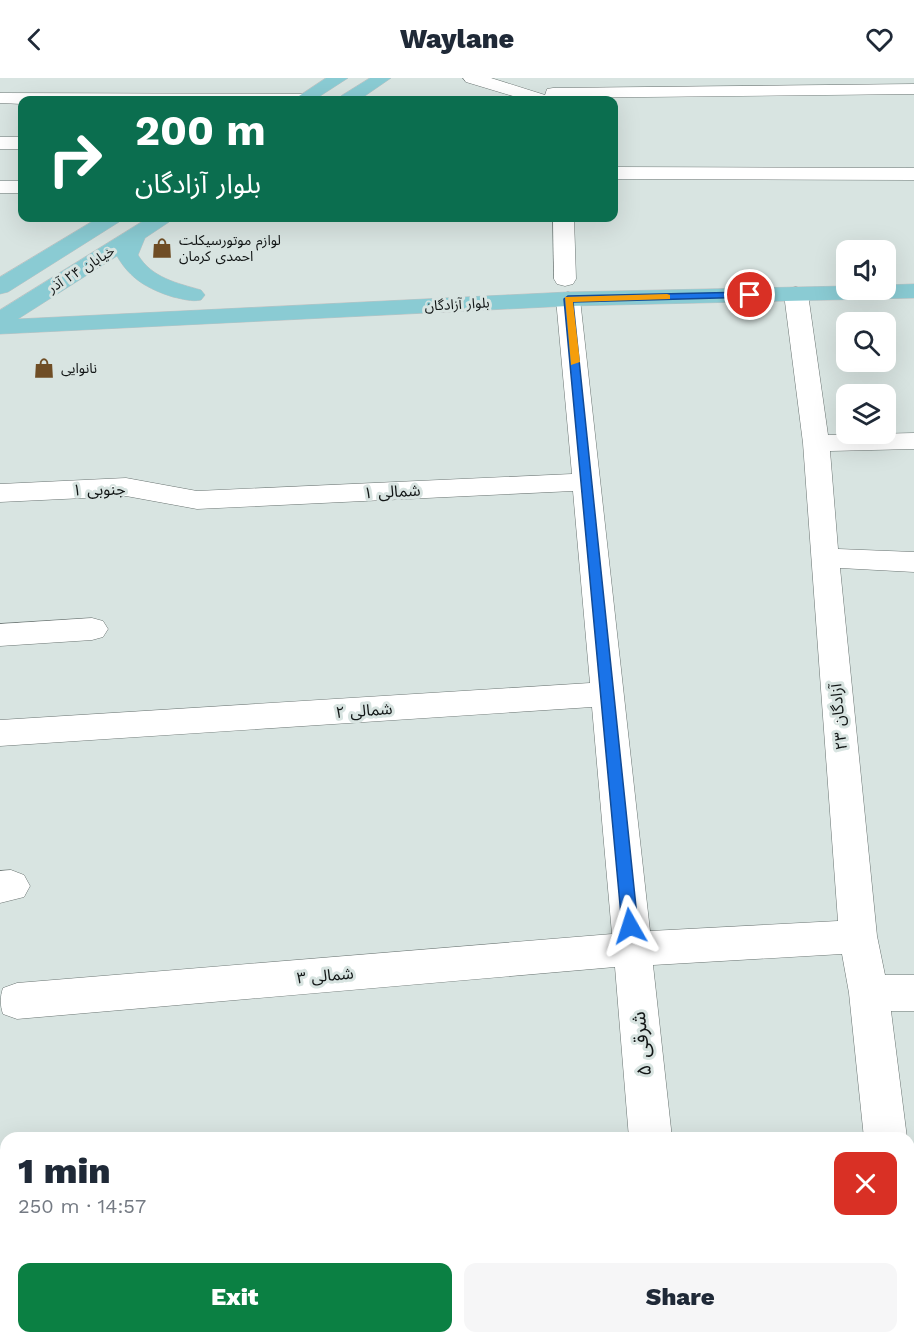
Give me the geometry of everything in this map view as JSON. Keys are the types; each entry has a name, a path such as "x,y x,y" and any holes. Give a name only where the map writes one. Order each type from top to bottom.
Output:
{"main road":[{"path":"310,96 339,78"},
{"path":"353,96 382,78"},
{"name":"خیابان ۲۴ آذر","path":"0,287 106,222"},
{"name":"خیابان ۲۴ آذر","path":"0,320 155,222"},
{"path":"135,234 127,255 136,272 162,285 193,295"},
{"path":"896,273 914,273"},
{"name":"بلوار آزادگان","path":"0,327 567,289 836,275"},
{"name":"بلوار آزادگان","path":"333,289 567,289 796,294 914,291"},
{"path":"136,297 217,294"},
{"path":"0,306 67,300"}],"street":[{"path":"183,78 198,96"},
{"path":"472,78 550,93 914,89"},
{"path":"0,98 18,98"},
{"path":"0,143 18,143"},
{"path":"618,173 914,174"},
{"path":"0,187 18,187"},
{"name":"شرقی ۵","path":"563,222 567,289 650,1132"},
{"name":"آزادگان ۲۳","path":"796,294 816,443 858,936 869,993 885,1132"},
{"path":"816,443 914,441"},
{"name":"۱ شمالی","path":"197,500 586,482"},
{"name":"۱ جنوبی","path":"0,493 126,487 197,500"},
{"path":"824,558 914,562"},
{"path":"0,635 92,629"},
{"name":"۲ شمالی","path":"0,733 607,694"},
{"name":"۳ شمالی","path":"17,1000 632,949 858,936"},
{"path":"869,993 914,993"}],"slow traffic":[{"path":"575,362 568,299 667,297"}],"place":[{"name":"لوازم موتورسیکلت احمدی کرمان","path":"162,248"},
{"name":"نانوایی","path":"44,368"}],"route":[{"path":"630,926 568,299 750,295"}]}
